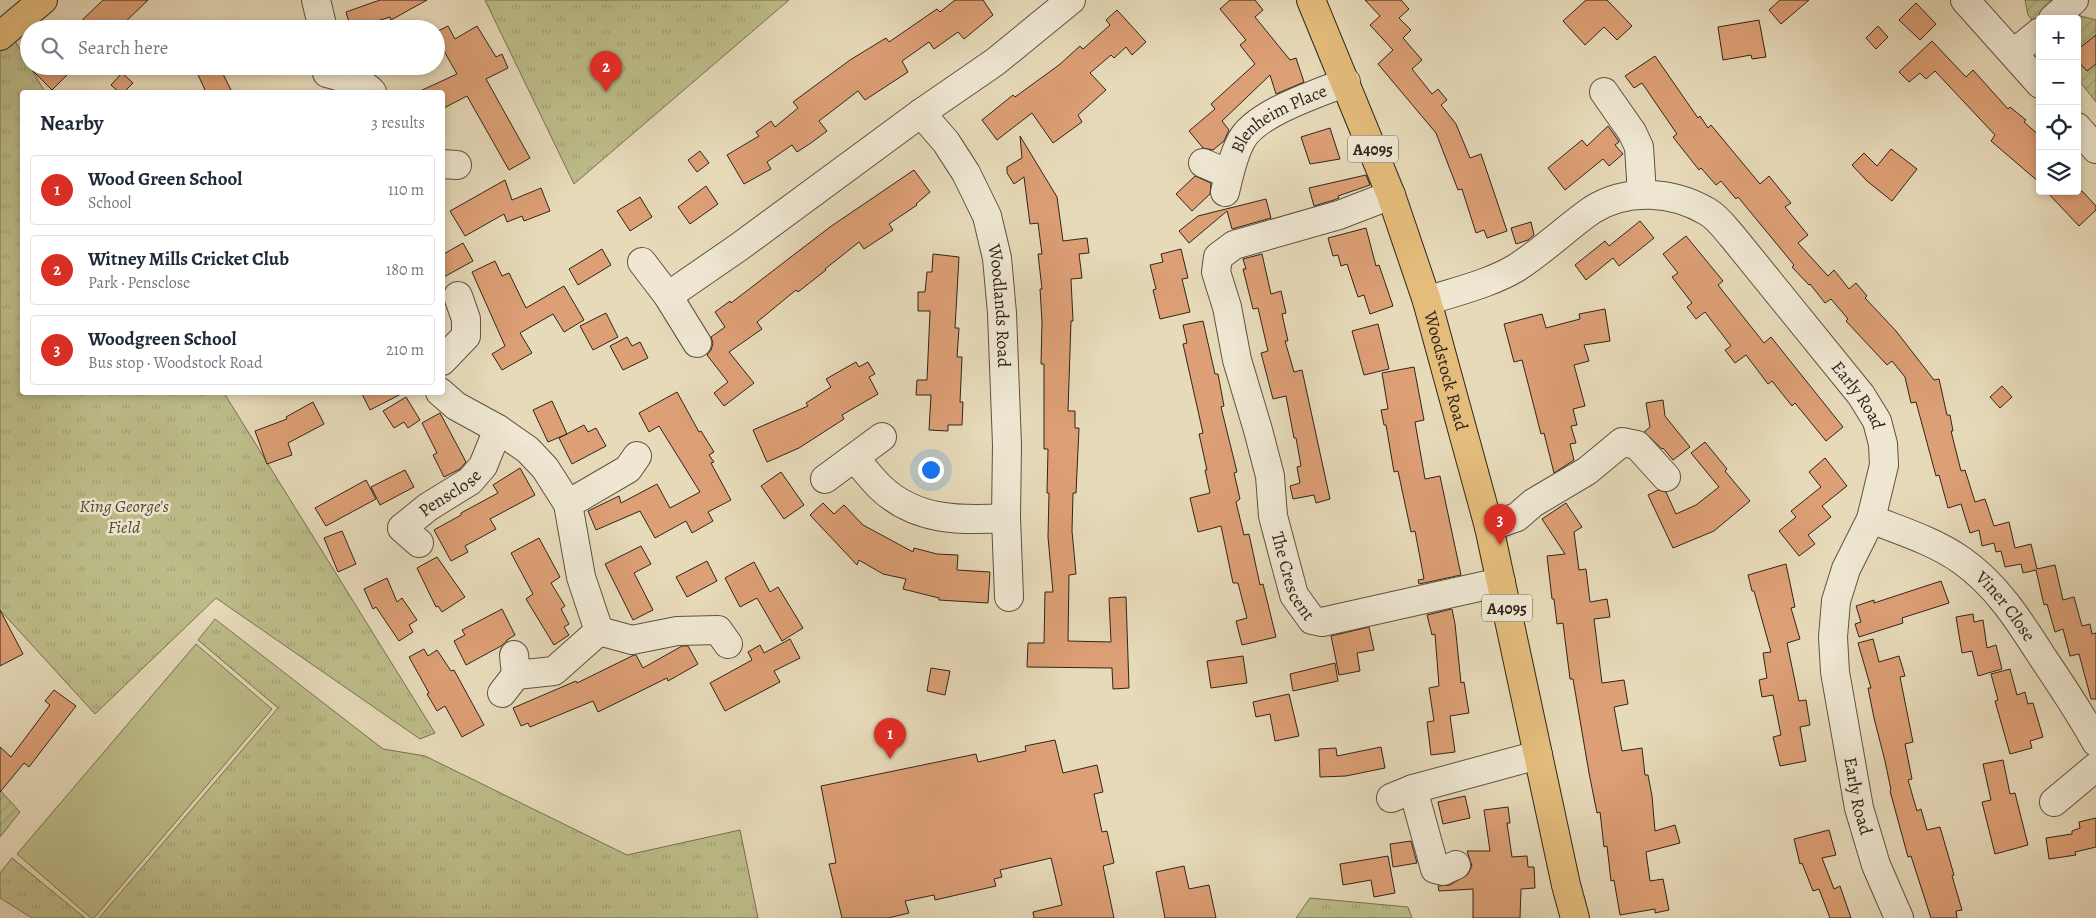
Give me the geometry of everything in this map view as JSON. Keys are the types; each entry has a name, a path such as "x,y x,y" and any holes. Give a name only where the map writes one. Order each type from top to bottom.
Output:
{"main road":[{"path":"0,36 42,0"},
{"name":"Woodstock Road","path":"1311,0 1391,195 1427,300 1489,527 1566,885 1575,918"}],"street":[{"path":"316,0 321,20"},
{"path":"668,296 739,247 921,113 995,62 1071,0"},
{"path":"1965,0 2036,79"},
{"path":"2060,15 2085,0"},
{"path":"2014,53 2036,35"},
{"path":"327,77 354,82 370,90"},
{"name":"Blenheim Place","path":"1203,163 1227,183 1242,140 1255,123 1270,114 1346,82"},
{"path":"1604,92 1632,132 1638,147 1642,194"},
{"name":"Woodlands Road","path":"921,113 946,142 966,173 987,216 997,258 1002,313 1007,445 1006,518 1009,598"},
{"path":"2081,132 2096,150"},
{"name":"Early Road","path":"1427,300 1486,282 1514,269 1540,252 1593,210 1613,200 1642,194 1673,197 1709,212 1759,267 1861,395 1877,421 1884,465 1871,519 1846,569 1836,600 1833,637 1835,672 1859,808 1876,865 1899,918"},
{"name":"The Crescent","path":"1391,195 1339,215 1234,245 1218,257 1216,272 1227,307 1236,360 1267,427 1273,516 1294,595 1312,620 1322,622 1501,582"},
{"path":"642,262 668,296 697,342"},
{"path":"445,358 466,336 466,319 458,296"},
{"path":"443,395 456,406 498,429 528,450 540,462 568,504 581,577 599,631"},
{"name":"Pensclose","path":"419,543 402,528 428,507 470,481 483,466 498,429"},
{"path":"825,479 882,437"},
{"path":"1489,527 1517,517 1533,503 1587,471 1622,442 1637,445 1666,476"},
{"path":"855,458 881,488 907,506 929,516 954,520 1006,518"},
{"path":"568,504 639,467"},
{"name":"Viner Close","path":"1871,519 1920,538 1960,559 1983,578 2004,600 2024,628 2075,704 2096,742"},
{"path":"599,631 632,640 677,630 723,629"},
{"path":"510,675 554,671 599,631"},
{"path":"1456,865 1443,871 1435,869 1402,793 1538,755"},
{"path":"2054,802 2096,767"}],"green space":[{"path":"485,0 789,0 574,184"},
{"path":"2025,0 2060,0 2048,15 2036,15 2036,25 2028,15"},
{"path":"2081,16 2096,20 2096,102 2081,83"},
{"name":"King George's Field","path":"15,41 20,50 20,75 35,75 44,90 20,90 20,395 225,395 435,733 420,739 216,598 95,714 0,610 0,51"},
{"path":"215,619 383,749 425,756 627,855 740,830 758,918 99,918 278,708 198,640"},
{"path":"196,644 272,709 94,918 91,918 17,854"},
{"path":"0,790 20,812 0,837"},
{"path":"12,858 85,918 32,918 0,898 0,873"},
{"path":"1310,898 1408,907 1412,918 1296,918"}],"building":[{"path":"103,0 148,0 127,20 82,20"},
{"path":"380,0 427,0 391,20 390,17 380,20 348,20 346,12"},
{"path":"955,0 983,0 993,15 964,39 958,32 934,49 929,42 902,61 908,72 865,100 858,91 819,121 827,131 797,152 792,145 767,162 771,169 744,184 727,155 759,136 756,132 771,121 775,127 798,108 793,102 850,60 886,38 889,42 937,9 940,12"},
{"path":"1230,0 1255,0 1263,10 1255,17 1290,60 1296,58 1304,82 1276,94 1270,75 1222,121 1229,130 1224,141 1213,150 1203,148 1189,131 1215,109 1211,104 1255,64 1240,45 1246,40 1220,9"},
{"path":"1365,0 1401,0 1409,9 1399,18 1411,30 1403,38 1422,60 1412,69 1432,94 1438,89 1447,100 1441,105 1456,124 1470,158 1481,154 1507,231 1487,238 1484,230 1476,233 1462,189 1458,190 1436,133 1378,64 1393,50 1370,25 1380,16"},
{"path":"1586,0 1607,0 1632,26 1617,40 1604,27 1585,45 1563,21"},
{"path":"1780,0 1809,0 1781,24 1769,10"},
{"path":"1916,3 1936,24 1920,40 1899,20"},
{"path":"1117,10 1146,42 1132,55 1126,47 1114,58 1111,55 1090,73 1106,90 1078,115 1082,122 1053,143 1032,113 997,140 982,120 1013,95 1015,97 1059,65 1080,46 1083,49 1110,25 1106,20"},
{"path":"1759,20 1766,57 1752,59 1751,55 1723,60 1718,27"},
{"path":"448,26 455,39 477,26 496,57 502,54 508,68 486,79 530,158 509,170 467,96 445,107 445,90 422,90 457,74 445,53 445,28"},
{"path":"1878,26 1888,37 1876,49 1866,38"},
{"path":"2096,35 2096,64 2087,71 2081,64 2081,47"},
{"path":"1932,41 1966,77 1973,70 2008,109 2010,107 2026,120 2024,122 2036,132 2036,180 1991,141 1995,135 1935,71 1926,79 1920,73 1909,82 1899,72"},
{"path":"1655,56 1698,118 1700,116 1708,128 1711,125 1760,184 1769,176 1791,203 1785,207 1808,235 1798,243 1828,276 1834,270 1849,289 1856,283 1867,296 1865,298 1896,331 1934,380 1939,379 1947,415 1950,415 1953,431 1951,431 1961,471 1965,470 1975,502 1985,499 1994,526 2009,522 2015,548 2031,544 2037,569 2055,565 2063,600 2074,597 2082,626 2090,624 2092,634 2096,633 2096,699 2091,699 2079,654 2070,656 2063,629 2055,632 2047,604 2044,605 2036,570 2023,573 2021,564 2005,567 2001,551 1996,552 1994,543 1982,546 1979,530 1970,533 1961,504 1948,508 1939,475 1936,476 1916,402 1911,403 1905,377 1892,361 1887,365 1846,321 1848,319 1831,299 1825,303 1810,284 1792,267 1794,265 1738,197 1736,199 1721,181 1716,185 1701,168 1699,170 1673,137 1677,134 1642,83 1634,88 1625,76"},
{"path":"37,75 67,75 52,90"},
{"path":"120,75 124,75 133,83 126,90 117,90 111,85"},
{"path":"198,75 224,75 231,90 205,90"},
{"path":"1608,126 1619,142 1615,145 1623,154 1609,166 1603,159 1565,190 1548,168 1582,140 1587,146"},
{"path":"1330,128 1340,159 1310,164 1301,137"},
{"path":"1020,136 1057,197 1063,241 1087,238 1089,253 1079,254 1082,278 1071,279 1073,321 1071,321 1068,411 1075,411 1075,428 1079,428 1076,493 1073,493 1072,531 1076,574 1069,575 1068,641 1111,642 1109,598 1126,597 1129,688 1113,689 1112,668 1027,667 1028,643 1044,643 1045,592 1053,592 1048,537 1048,449 1044,449 1044,364 1041,364 1042,322 1040,289 1042,289 1038,254 1042,254 1038,223 1030,224 1024,177 1014,184 1007,173 1007,167 1022,158"},
{"path":"1891,149 1917,169 1892,201 1867,181 1852,165 1864,153 1877,166"},
{"path":"700,151 709,163 697,172 688,160"},
{"path":"914,170 930,192 917,205 889,224 893,230 864,249 859,242 798,292 796,290 757,322 762,329 729,352 754,383 724,406 714,393 728,382 707,355 713,343 711,337 725,327 715,312 730,301 731,303 830,227"},
{"path":"1366,175 1370,185 1314,206 1309,188"},
{"path":"1195,176 1211,183 1210,194 1192,211 1176,194"},
{"path":"505,180 512,200 541,188 550,211 524,221 522,216 507,222 504,214 465,236 450,211"},
{"path":"706,186 718,204 690,224 678,207"},
{"path":"2082,191 2096,206 2096,210 2079,226 2050,195 2081,195"},
{"path":"640,197 652,217 630,231 617,211"},
{"path":"1266,199 1271,218 1232,229 1227,211 1189,243 1179,231 1198,216"},
{"path":"1640,221 1654,238 1619,266 1613,258 1586,280 1575,265 1605,241 1609,246"},
{"path":"1531,222 1534,235 1528,240 1516,244 1511,228"},
{"path":"1366,228 1376,266 1379,265 1393,306 1370,314 1364,295 1358,297 1347,264 1341,266 1338,255 1333,256 1328,238"},
{"path":"1686,236 1723,281 1718,285 1764,343 1771,337 1843,427 1826,441 1795,403 1792,406 1772,381 1768,384 1746,355 1735,363 1725,350 1731,346 1705,312 1696,319 1687,307 1692,303 1672,277 1678,273 1663,254"},
{"path":"463,243 473,261 445,276 445,253"},
{"path":"602,249 611,265 578,285 569,269"},
{"path":"1181,249 1188,278 1182,279 1190,312 1160,319 1153,290 1156,289 1150,265 1163,262 1161,254"},
{"path":"933,254 959,257 955,328 959,328 957,357 962,357 960,402 963,402 962,425 948,425 948,431 929,430 931,395 916,395 917,380 927,380 930,311 918,311 918,292 925,292 927,272 932,272"},
{"path":"1262,254 1271,294 1281,291 1286,313 1282,314 1288,341 1285,341 1294,372 1302,370 1330,499 1316,503 1314,495 1293,499 1290,486 1300,483 1297,467 1301,466 1296,438 1294,438 1286,396 1273,399 1261,353 1268,351 1258,308 1253,309 1243,269 1246,269 1243,259"},
{"path":"495,261 502,276 509,273 526,308 564,286 584,320 564,332 553,314 520,333 532,353 502,370 492,354 505,346 472,272"},
{"path":"1605,309 1610,341 1584,345 1589,361 1574,365 1585,406 1573,409 1577,425 1571,426 1576,443 1570,444 1574,460 1554,473 1544,433 1541,434 1522,360 1514,362 1504,324 1542,314 1546,328 1580,319 1579,314"},
{"path":"606,313 618,337 593,350 580,326"},
{"path":"1203,321 1215,374 1218,374 1224,406 1221,407 1237,472 1234,473 1240,499 1236,502 1244,535 1249,534 1260,585 1263,584 1276,637 1242,645 1236,621 1247,618 1238,583 1233,583 1221,526 1198,532 1190,498 1210,493 1199,434 1203,433 1183,344 1187,343 1183,325"},
{"path":"1378,324 1389,369 1364,375 1352,331"},
{"path":"627,337 632,346 640,342 648,358 623,370 610,346"},
{"path":"856,362 859,367 868,362 875,374 869,377 878,394 842,415 844,419 799,448 767,462 753,430 808,406 806,403 831,387 826,379"},
{"path":"1414,367 1424,420 1415,422 1425,479 1440,476 1461,575 1419,584 1418,580 1424,579 1415,531 1411,532 1398,471 1394,472 1386,425 1384,425 1381,410 1388,409 1382,373"},
{"path":"2002,386 2012,397 2000,408 1990,397"},
{"path":"677,392 699,432 701,431 714,452 709,455 714,462 711,463 731,500 708,512 713,521 692,533 686,521 655,538 640,511 596,530 588,511 619,496 621,503 657,484 670,508 700,492 659,426 649,432 639,413"},
{"path":"362,395 399,395 370,410"},
{"path":"406,397 420,420 408,428 404,422 394,428 383,411"},
{"path":"1663,400 1665,416 1690,447 1673,460 1663,448 1644,432 1650,427 1646,403"},
{"path":"552,401 567,434 548,442 533,410"},
{"path":"313,402 324,424 288,443 292,455 267,464 255,431 287,419 286,417"},
{"path":"440,413 466,462 460,469 444,477 433,455 437,453 422,423"},
{"path":"584,425 588,432 596,428 606,446 572,464 559,438"},
{"path":"1705,442 1727,469 1725,471 1750,501 1714,531 1673,548 1648,495 1658,490 1666,492 1676,514 1696,505 1719,487 1691,453"},
{"path":"1825,458 1847,486 1822,506 1831,517 1808,535 1815,544 1799,556 1779,531 1796,517 1791,511 1821,487 1809,472"},
{"path":"520,468 535,495 490,519 496,529 465,546 468,552 451,561 434,530 498,493 493,485"},
{"path":"405,470 414,487 380,505 371,487"},
{"path":"781,472 804,505 784,519 761,486"},
{"path":"366,480 376,499 326,526 315,508"},
{"path":"823,503 834,514 844,505 863,525 913,552 914,548 937,554 958,555 957,570 990,572 988,603 939,600 939,598 903,589 906,579 883,574 859,560 857,565 810,515"},
{"path":"1566,503 1582,527 1574,532 1579,570 1586,569 1590,602 1607,599 1610,617 1594,619 1602,683 1624,680 1628,704 1614,707 1622,751 1642,748 1645,775 1648,775 1652,796 1655,831 1675,825 1680,843 1646,852 1650,881 1663,879 1669,910 1655,913 1655,909 1620,915 1614,880 1611,881 1607,846 1604,847 1600,812 1597,813 1573,679 1570,679 1563,623 1557,624 1554,599 1552,599 1547,556 1565,554 1542,519"},
{"path":"342,531 356,564 338,572 324,538"},
{"path":"539,538 560,577 551,583 565,606 561,609 569,624 564,627 569,635 554,645 526,599 533,594 511,553"},
{"path":"641,546 651,564 634,573 653,610 633,620 605,564"},
{"path":"437,557 465,597 442,612 438,606 436,607 417,568"},
{"path":"707,561 717,581 687,597 676,577"},
{"path":"754,562 770,592 778,587 803,628 782,641 757,598 740,607 725,578"},
{"path":"1786,564 1795,607 1791,608 1800,639 1787,643 1799,701 1806,700 1810,725 1800,727 1806,761 1780,766 1773,737 1781,735 1773,695 1762,697 1759,680 1767,678 1763,653 1771,652 1748,575"},
{"path":"387,578 397,602 402,598 417,620 409,625 413,632 399,641 376,607 373,609 364,589"},
{"path":"1941,581 1949,603 1902,618 1903,623 1859,637 1855,624 1861,622 1856,606 1874,600 1874,603"},
{"path":"502,609 515,635 501,646 466,665 454,641 465,635 462,630"},
{"path":"1452,609 1461,683 1464,682 1469,713 1450,716 1455,752 1431,755 1427,722 1434,721 1429,688 1439,686 1435,634 1432,635 1427,615"},
{"path":"0,610 23,654 0,666"},
{"path":"1973,614 1974,622 1983,620 1987,648 1996,645 2002,669 1978,676 1972,651 1962,653 1956,617"},
{"path":"1369,627 1374,650 1357,653 1360,671 1339,675 1331,636"},
{"path":"790,639 800,658 774,671 780,682 725,711 710,683 752,660 748,652 760,645 764,653"},
{"path":"1873,639 1879,662 1899,656 1905,676 1900,677 1913,742 1905,744 1912,779 1908,780 1917,811 1921,809 1927,830 1940,827 1962,910 1956,911 1957,918 1931,918 1911,856 1908,857 1890,791 1868,688 1871,688 1858,643"},
{"path":"682,646 688,646 698,664 668,681 667,678 598,712 593,701 530,727 528,723 521,726 513,708 576,681 577,683 634,655 636,655 643,668"},
{"path":"424,649 428,656 437,650 451,671 454,670 484,725 462,737 445,706 437,711 409,657"},
{"path":"1243,656 1247,683 1211,688 1207,661"},
{"path":"1335,663 1338,681 1293,691 1290,674"},
{"path":"931,668 950,671 945,695 927,691"},
{"path":"2010,669 2017,695 2025,692 2028,704 2033,703 2043,737 2030,741 2032,748 2010,754 1995,701 1998,700 1991,674"},
{"path":"54,690 76,706 29,767 24,763 0,792 0,747 11,757 50,705 45,701"},
{"path":"1289,694 1299,736 1275,741 1270,714 1256,717 1253,702"},
{"path":"1055,740 1063,773 1097,765 1103,792 1094,794 1102,832 1107,831 1114,863 1103,866 1114,918 1034,918 1033,912 1062,905 1051,858 1000,870 1002,877 994,879 996,886 935,900 934,895 905,901 909,913 888,918 842,918 829,864 836,863 821,786 976,754 978,762 1026,751 1025,746"},
{"path":"1381,747 1385,768 1346,776 1320,777 1319,749 1336,748 1337,756"},
{"path":"2003,760 2010,794 2015,793 2028,845 1995,854 1982,802 1991,800 1983,764"},
{"path":"1465,796 1470,818 1443,824 1438,802"},
{"path":"1508,807 1510,823 1507,823 1512,857 1527,856 1528,867 1534,867 1535,888 1521,889 1520,918 1473,918 1473,889 1439,891 1438,886 1450,885 1468,874 1472,866 1467,851 1490,851 1484,810"},
{"path":"2096,818 2096,847 2075,852 2076,855 2049,859 2046,838 2072,834 2072,831 2080,828 2079,822"},
{"path":"1829,830 1836,855 1822,858 1834,889 1840,886 1851,918 1830,918 1819,889 1813,891 1802,863 1800,864 1794,839"},
{"path":"1411,841 1417,863 1393,867 1390,844"},
{"path":"1388,856 1395,893 1374,897 1371,880 1343,885 1340,864"},
{"path":"1184,866 1189,889 1209,885 1216,918 1165,918 1156,872"}],"place":[{"name":"Witney Mills Cricket Club","path":"606,92"},
{"name":"Woodgreen School","path":"1500,545"},
{"name":"Wood Green School","path":"890,759"}]}
